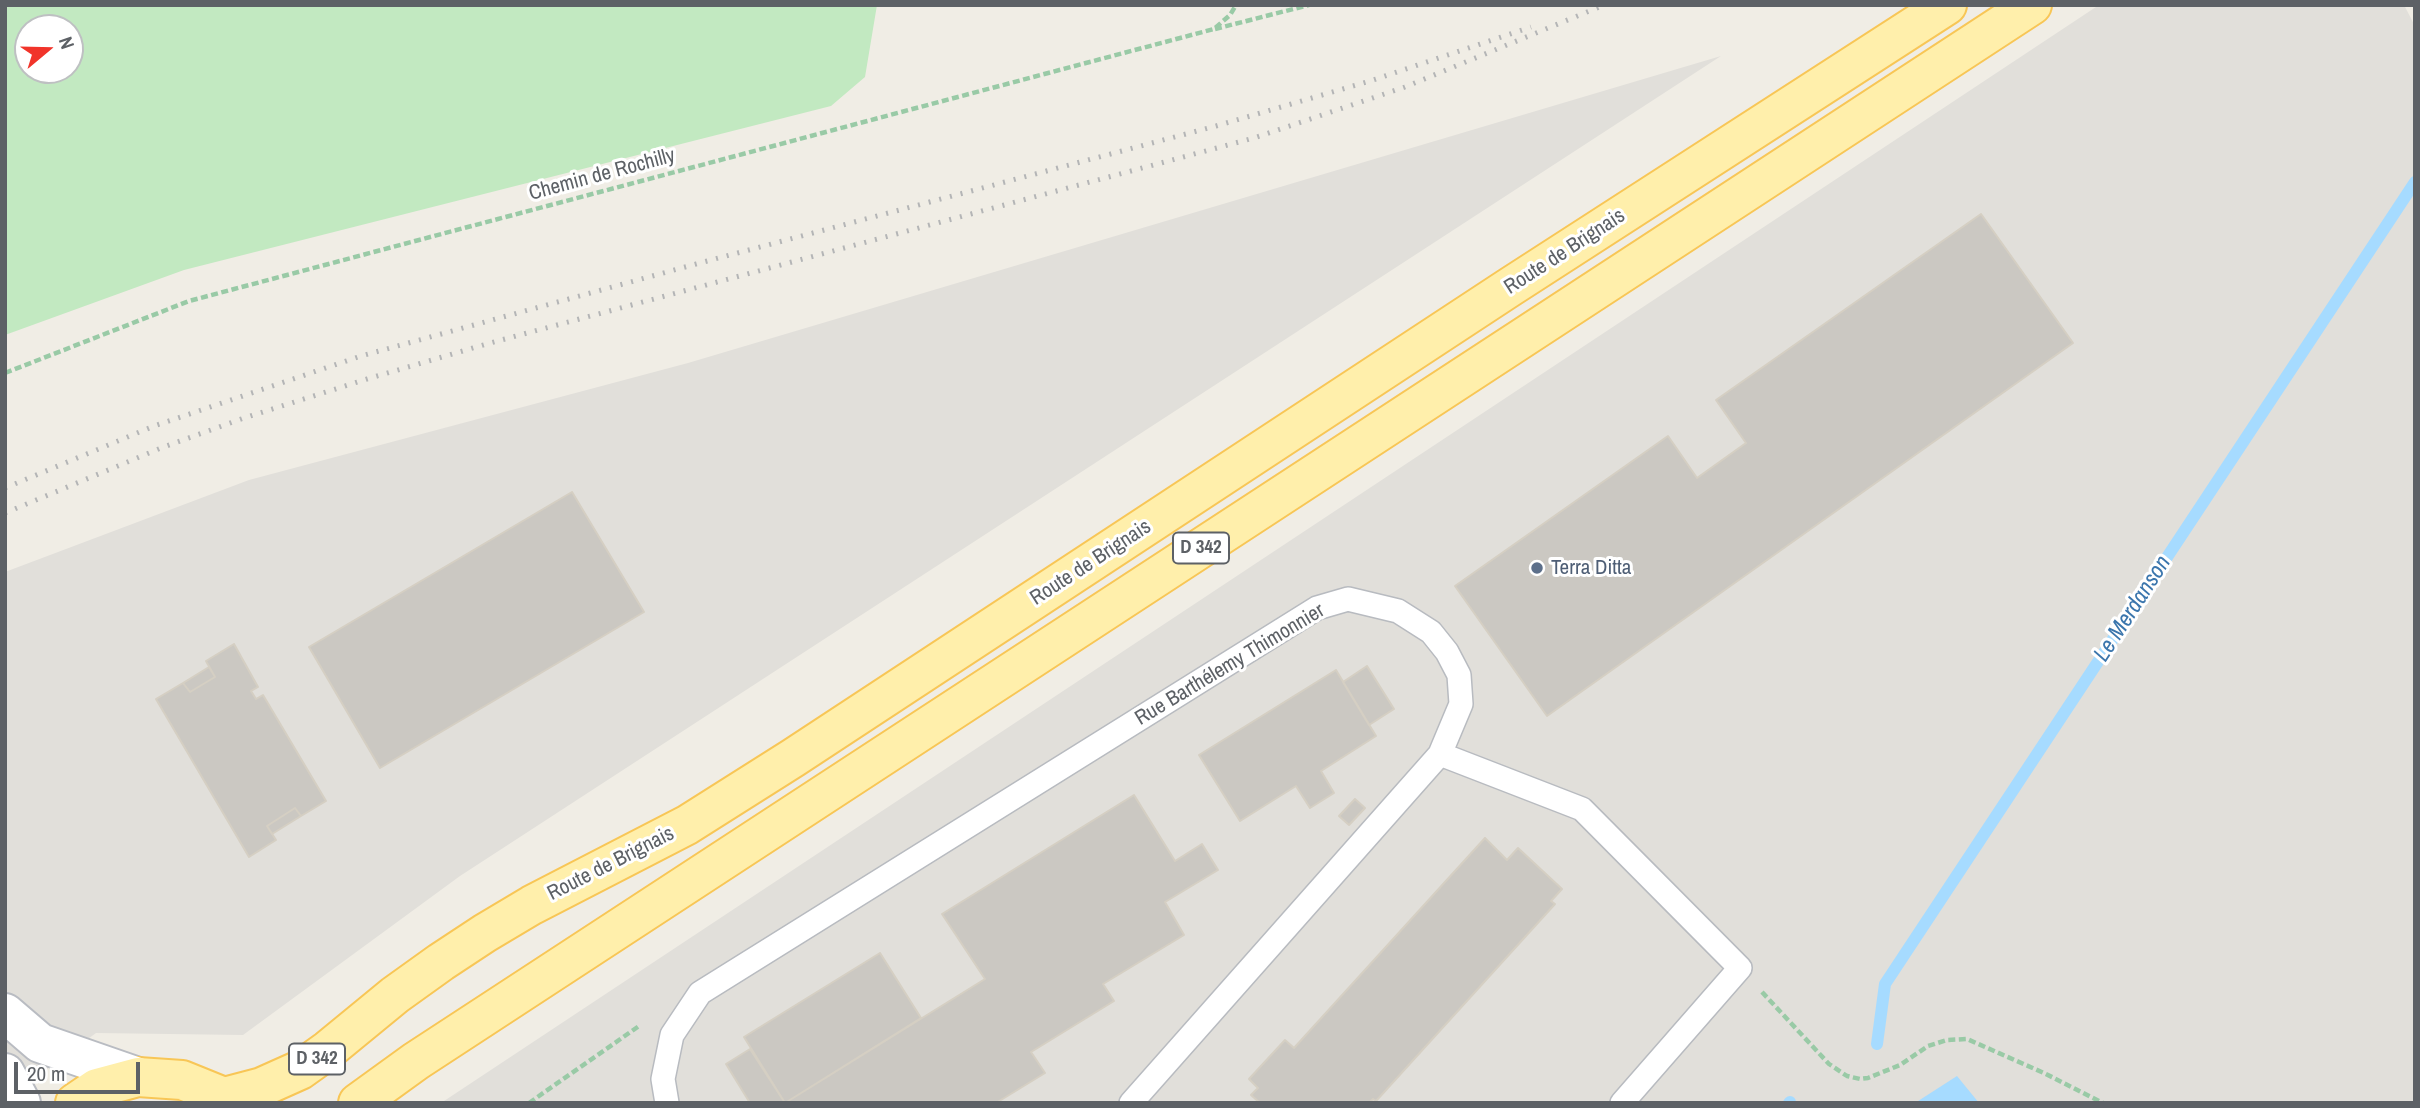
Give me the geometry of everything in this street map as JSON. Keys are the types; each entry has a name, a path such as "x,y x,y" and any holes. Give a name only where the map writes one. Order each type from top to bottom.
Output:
{"main road":[{"name":"Route de Brignais","path":"75,1103 97,1088 138,1077 182,1080 228,1100 300,1070 395,995 485,933 687,825 793,758 1947,5"},
{"name":"D 342","path":"358,1103 416,1060 2032,5"}],"street":[{"path":"5,1013 40,1042 138,1077"},
{"path":"5,1073 21,1103"}],"lane":[{"name":"Rue Barthélemy Thimonnier","path":"667,1103 663,1079 672,1035 700,993 1317,608 1348,599 1398,611 1432,632 1447,652 1459,676 1461,704 1440,754 1131,1103"},
{"path":"1440,754 1582,809 1740,968 1622,1103"}],"path":[{"path":"1214,29 1230,15 1236,5"},
{"name":"Chemin de Rochilly","path":"5,373 189,301 1309,5"},
{"path":"1740,968 1829,1064 1847,1076 1860,1079 1868,1077 1900,1065 1928,1046 1947,1040 1967,1039 2034,1068 2103,1103"},
{"path":"529,1103 670,1005 696,999"}],"shaded area":[{"path":"2099,5 2404,5 2415,26 2415,1103 441,1103"},
{"path":"1721,56 460,876 243,1035 96,1033 5,1100 5,572 249,480 688,363"}],"green space":[{"path":"5,5 877,5 865,77 831,106 184,270 5,335"}],"water":[{"path":"1957,1076 1979,1103 1915,1103"}],"building":[{"path":"1981,214 2073,343 1547,716 1455,586 1668,436 1697,478 1746,443 1716,400"},
{"path":"572,492 644,612 380,768 309,647"},
{"path":"234,644 258,687 251,691 256,699 263,695 326,801 301,816 295,808 267,826 276,840 249,857 156,699 183,683 190,692 215,677 206,661"},
{"path":"1367,666 1394,709 1369,725 1343,682"},
{"path":"209,667 215,677 190,692 183,683"},
{"path":"1336,670 1376,736 1321,771 1334,793 1310,808 1296,786 1240,821 1199,755"},
{"path":"1134,795 1175,861 1202,844 1218,870 1165,902 1184,935 1103,984 1114,1001 1031,1052 1045,1073 996,1103 785,1103 985,979 942,914"},
{"path":"1355,799 1365,808 1349,825 1339,816"},
{"path":"295,808 301,816 272,834 267,826"},
{"path":"1485,838 1507,860 1518,848 1562,889 1551,901 1555,904 1376,1101 1260,1103 1251,1095 1258,1088 1249,1079 1285,1040 1294,1048"},
{"path":"880,953 921,1018 785,1103 744,1037"},
{"path":"750,1049 785,1103 750,1103 726,1064"}],"waterway":[{"name":"Le Merdanson","path":"1877,1044 1885,984 2415,182"}],"railway":[{"path":"5,513 161,448 367,379 490,343 1254,138 1405,87 1604,5"},
{"path":"5,488 154,426 361,356 1216,126 1370,81 1531,27"}],"place":[{"name":"Terra Ditta","path":"1537,568"}]}
